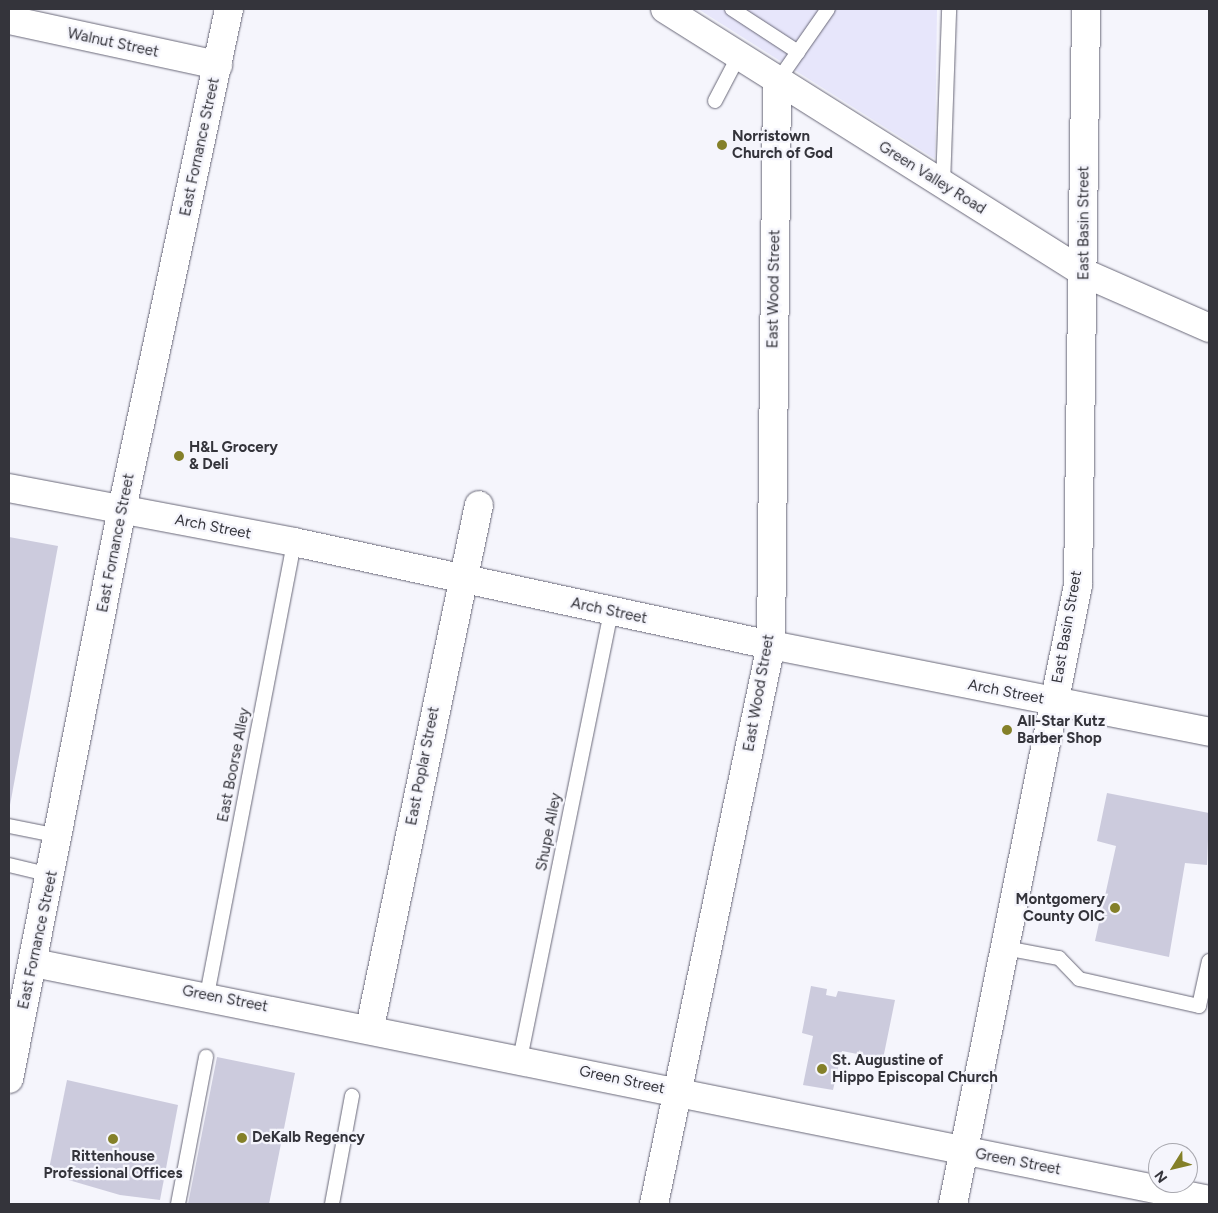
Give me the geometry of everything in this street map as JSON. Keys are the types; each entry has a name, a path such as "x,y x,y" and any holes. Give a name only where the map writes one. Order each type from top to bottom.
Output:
{"street":[{"name":"East Fornance Street","path":"9,1079 34,963 122,510 229,9"},
{"name":"Green Valley Road","path":"665,9 777,82 1084,273 1209,328"},
{"name":"East Basin Street","path":"952,1204 1078,585 1084,273 1086,9"},
{"name":"Walnut Street","path":"9,20 218,65"},
{"name":"East Wood Street","path":"654,1204 771,644 777,82"},
{"name":"Arch Street","path":"9,488 294,542 460,580 1209,732"},
{"name":"East Poplar Street","path":"370,1027 460,580 479,505"},
{"name":"Green Street","path":"34,963 370,1027 964,1152 1209,1200"}],"lane":[{"path":"732,9 798,52"},
{"path":"777,82 828,9"},
{"path":"943,185 949,9"},
{"path":"715,101 738,57"},
{"name":"East Boorse Alley","path":"207,995 294,542"},
{"name":"Shupe Alley","path":"520,1059 611,611"},
{"path":"9,826 59,836"},
{"path":"9,866 51,875"},
{"path":"1005,948 1058,958 1079,979 1199,1006 1209,961"},
{"path":"178,1204 206,1058"},
{"path":"332,1204 352,1096"}],"shaded area":[{"path":"698,9 937,9 935,159"}],"building":[{"path":"9,537 58,546 10,805 9,805"},
{"path":"1107,793 1209,813 1207,865 1185,863 1169,957 1095,941 1116,846 1097,841"},
{"path":"811,986 827,989 826,995 836,997 838,991 895,1000 883,1059 842,1051 833,1090 803,1085 813,1036 802,1033"},
{"name":"DeKalb Regency","path":"217,1057 295,1073 269,1204 188,1204"},
{"name":"Rittenhouse Professional Offices","path":"67,1080 178,1105 160,1200 120,1195 48,1174"}],"place":[{"name":"Norristown Church of God","path":"722,145"},
{"name":"H&L Grocery & Deli","path":"179,456"},
{"name":"All-Star Kutz Barber Shop","path":"1007,730"},
{"name":"Montgomery County OIC","path":"1115,908"},
{"name":"St. Augustine of Hippo Episcopal Church","path":"822,1069"},
{"name":"DeKalb Regency","path":"242,1138"},
{"name":"Rittenhouse Professional Offices","path":"113,1139"}]}
